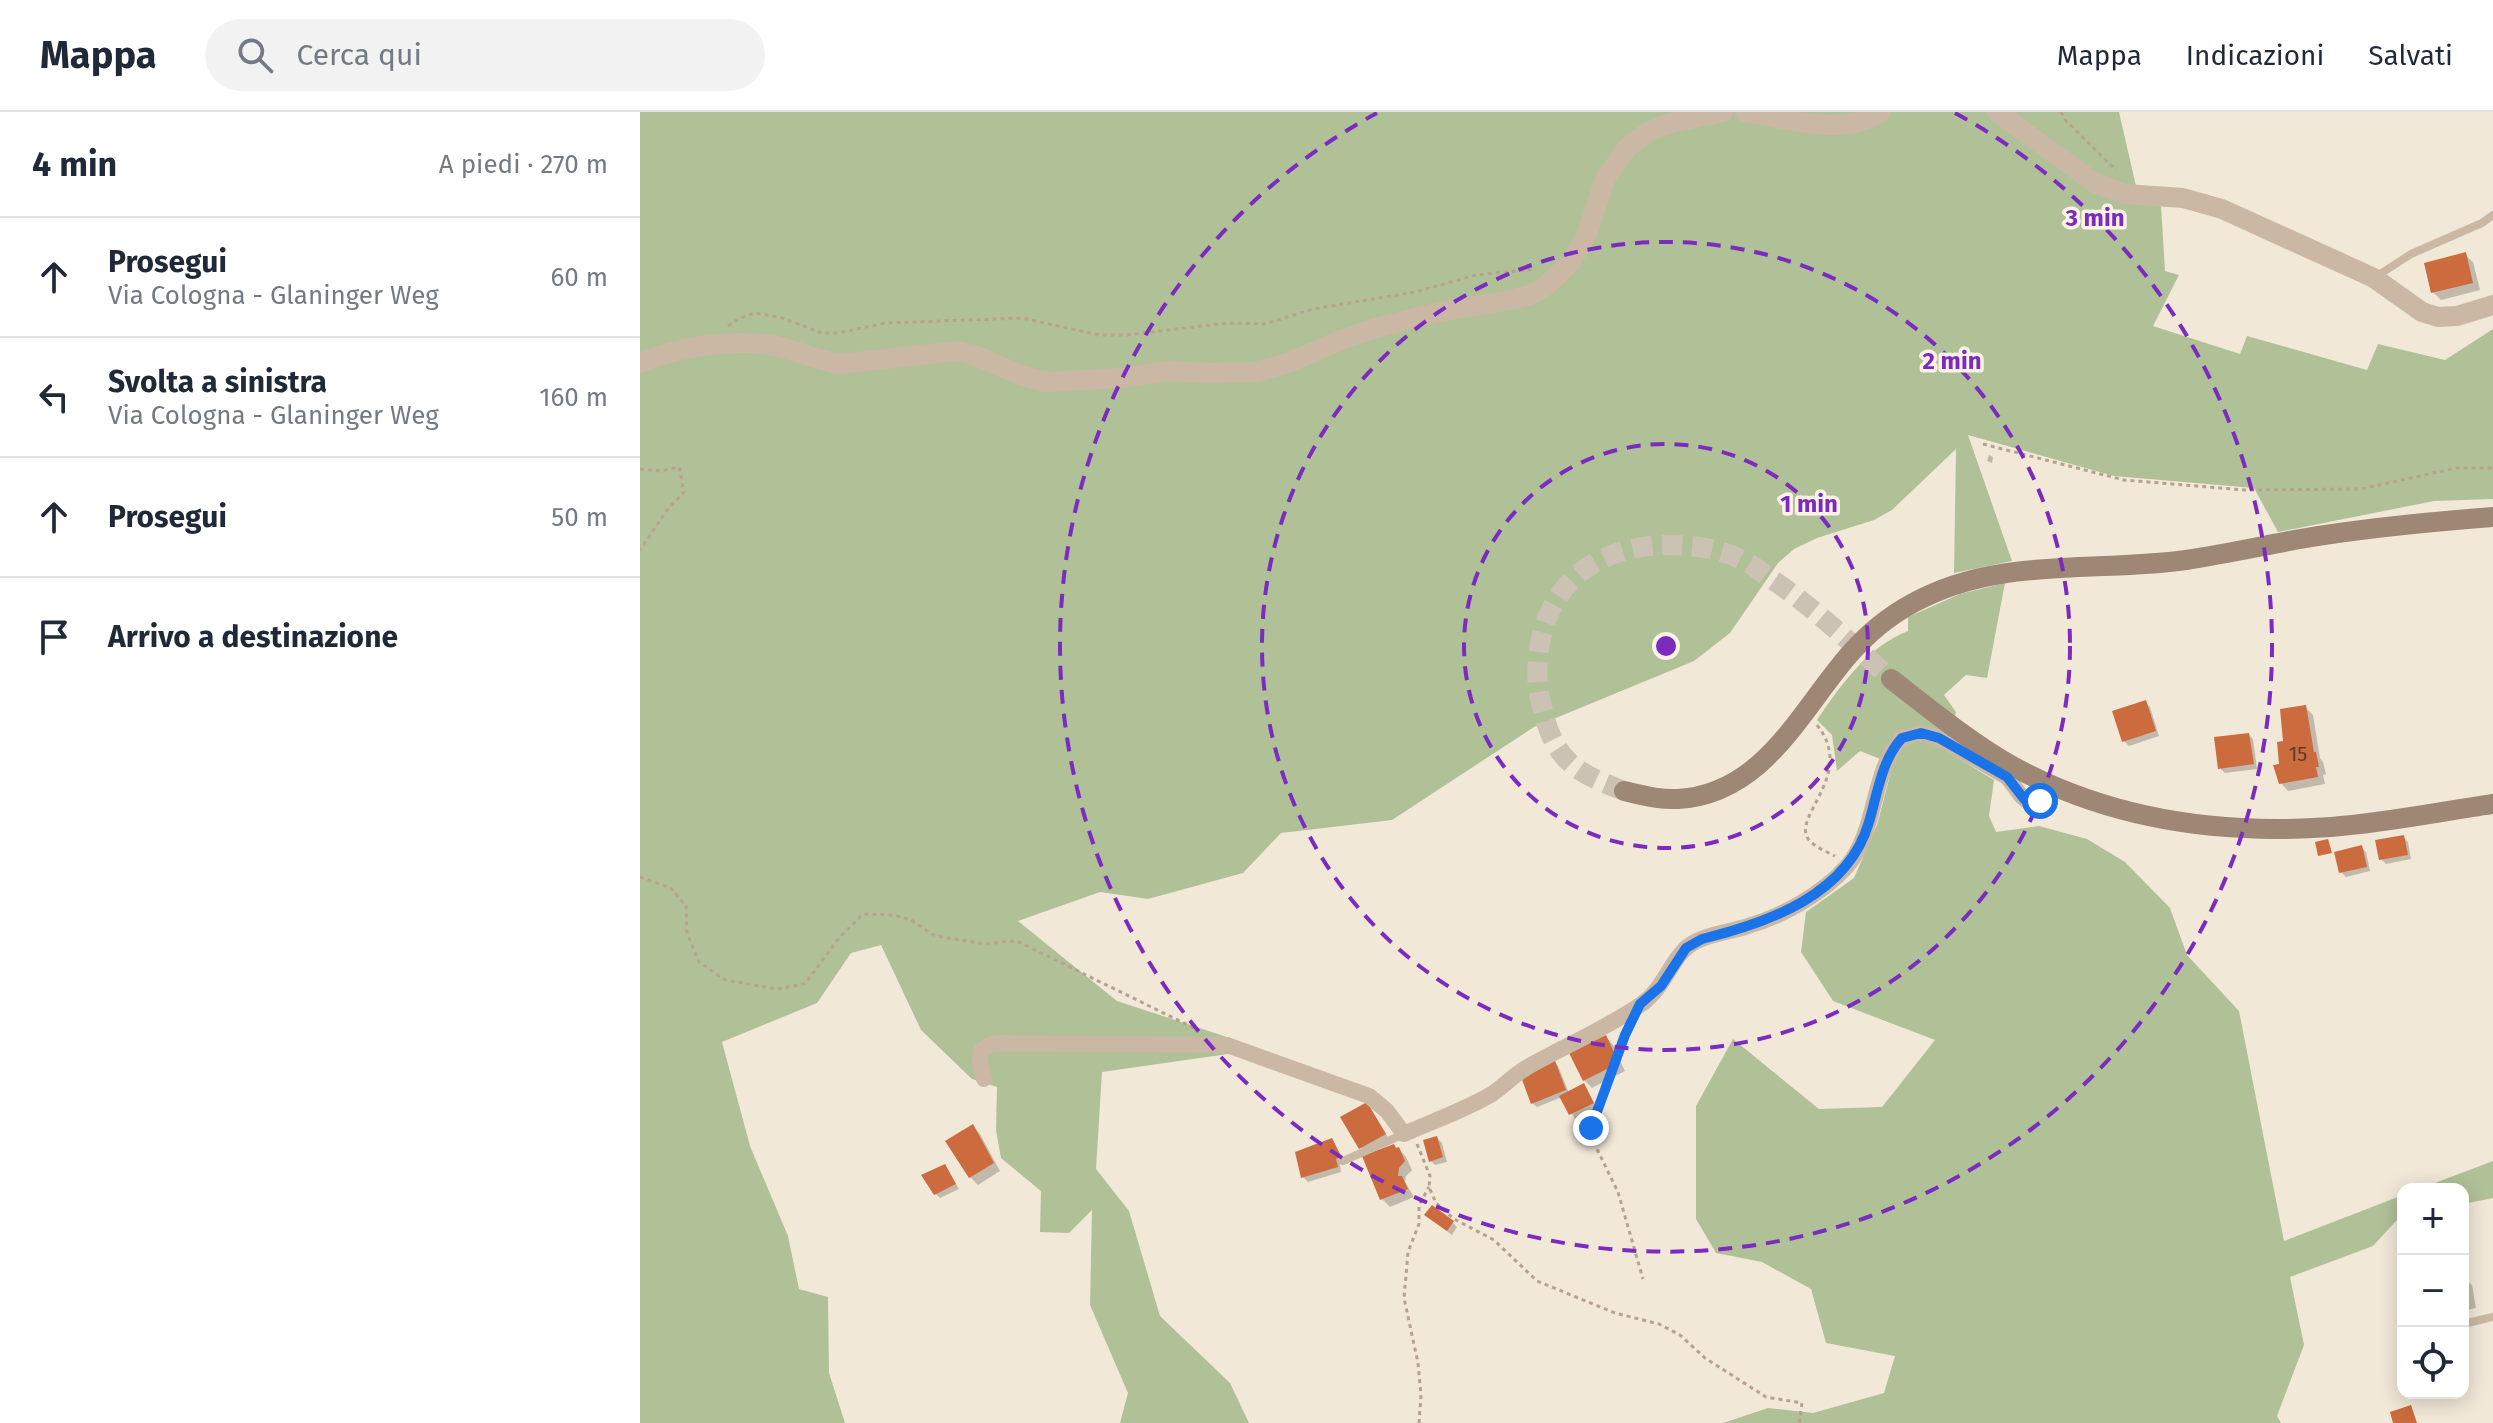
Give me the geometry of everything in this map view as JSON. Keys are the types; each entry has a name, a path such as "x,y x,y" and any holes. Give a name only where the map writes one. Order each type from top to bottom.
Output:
{"main road":[{"path":"1624,791 1653,798 1675,799 1719,790 1740,780 1777,747 1847,657 1868,635 1912,603 1962,581 2004,571 2118,567 2188,560 2400,525 2493,517"},
{"path":"1891,679 1981,747 2049,784 2108,807 2142,816 2208,826 2333,827 2493,804"}],"street":[{"path":"640,363 673,351 720,345 770,345 839,364 957,351 1045,382 1122,378 1168,371 1237,373 1272,368 1376,328 1533,294 1561,274 1581,248 1606,177 1628,147 1649,131 1723,112"},
{"path":"1745,112 1836,126 1862,122 1880,112"},
{"path":"1997,112 2095,183 2125,194 2183,198 2222,209 2374,278 2422,312 2438,317 2457,316 2493,305"},
{"path":"984,1079 981,1051 991,1044 1221,1044 1369,1096 1387,1111 1404,1134 1490,1095 1523,1069 1640,1004 1661,986 1680,954 1693,943 1767,921 1830,881 1846,867 1867,829 1888,757 1902,738 1910,734 1931,734 2007,777 2029,802 2040,801 2049,784"}],"lane":[{"path":"2374,278 2411,254 2482,223 2493,215"},
{"path":"1343,1161 1404,1134"},
{"path":"2469,1323 2493,1317"}],"path":[{"path":"2061,112 2066,121 2120,173 2100,176 2095,183"},
{"path":"720,345 723,331 729,324 755,313 779,317 822,333 838,333 886,323 1022,318 1099,335 1126,335 1228,323 1265,324 1313,309 1415,292 1476,275 1539,268"},
{"path":"1983,444 2124,480 2244,490 2361,489 2456,468 2493,468"},
{"path":"640,469 661,471 679,467 684,492 667,510 640,550"},
{"path":"1822,730 1831,758 1830,770 1828,780 1806,821 1806,835 1814,844 1840,859 1846,867"},
{"path":"640,877 671,888 686,906 687,933 699,962 725,980 777,989 805,984 838,939 863,914 894,915 911,920 935,936 986,944 1019,942 1221,1044"},
{"path":"1640,1004 1625,1035 1591,1128 1594,1143 1618,1192 1643,1279"},
{"path":"1404,1134 1414,1140 1420,1149 1430,1176 1429,1187 1419,1205 1419,1224 1408,1252 1404,1298 1418,1363 1421,1395 1419,1423"},
{"path":"1429,1187 1436,1203 1454,1219 1494,1240 1537,1281 1615,1313 1659,1324 1680,1335 1705,1358 1766,1397 1802,1403 1799,1423"}],"green space":[{"path":"640,112 2119,112 2136,186 2160,189 2165,271 2179,275 2153,326 2240,354 2247,336 2367,370 2378,344 2445,360 2493,329 2493,499 2434,501 2278,532 2254,488 2114,476 1968,435 2012,561 1954,573 1956,449 1892,510 1874,520 1817,538 1794,549 1778,563 1730,633 1694,661 1534,727 1392,820 1281,833 1243,873 1148,899 1100,892 1018,921 1117,1001 1230,1038 1228,1054 1102,1072 1096,1169 1129,1211 1160,1316 1230,1383 1249,1423 1120,1423 1128,1393 1090,1305 1092,1210 1069,1233 1040,1232 1041,1191 1001,1158 996,1130 997,1087 972,1079 921,1030 881,945 851,953 817,1003 722,1042 750,1146 788,1236 799,1289 828,1297 829,1373 845,1423 640,1423"},
{"path":"2005,583 1987,678 1966,675 1944,695 1956,712 1948,752 1994,780 1989,816 1996,832 2039,826 2087,839 2125,862 2170,908 2187,955 2239,1011 2284,1241 2397,1197 2397,1221 2373,1246 2290,1277 2304,1345 2277,1416 2281,1423 1723,1423 1768,1408 1813,1413 1884,1393 1895,1356 1826,1343 1811,1289 1762,1262 1716,1253 1696,1219 1696,1106 1733,1039 1819,1109 1882,1107 1935,1040 1833,1001 1801,952 1806,912 1854,878 1877,825 1893,764 1860,751 1837,771 1832,735 1817,720 1868,657 1908,631 1908,617 1960,594"},
{"path":"2493,1161 2493,1198 2469,1203 2469,1183 2435,1183"}],"building":[{"path":"2466,252 2473,283 2431,293 2424,263"},
{"path":"2146,700 2156,731 2122,742 2112,711"},
{"path":"2306,705 2319,767 2316,767 2318,777 2279,784 2273,765 2279,764 2277,742 2283,741 2280,709"},
{"path":"2249,733 2254,764 2218,769 2214,737"},
{"path":"2404,835 2408,855 2379,860 2375,840"},
{"path":"2328,839 2332,853 2318,856 2315,842"},
{"path":"2362,845 2367,867 2339,873 2334,852"},
{"path":"1606,1035 1619,1063 1583,1081 1569,1053"},
{"path":"1554,1058 1566,1090 1531,1104 1520,1074"},
{"path":"1584,1083 1594,1103 1569,1115 1559,1096"},
{"path":"1367,1102 1386,1134 1359,1149 1340,1117"},
{"path":"973,1124 994,1163 969,1178 945,1141"},
{"path":"1437,1136 1443,1157 1429,1162 1423,1140"},
{"path":"1332,1138 1341,1156 1336,1159 1338,1167 1301,1178 1295,1152"},
{"path":"1394,1144 1396,1148 1399,1147 1405,1161 1399,1168 1398,1176 1402,1176 1408,1189 1380,1200 1362,1156"},
{"path":"945,1164 956,1184 934,1195 921,1175"},
{"path":"1432,1205 1454,1221 1447,1231 1424,1215"},
{"path":"2411,1405 2417,1423 2393,1423 2390,1412"}],"tunnel":[{"path":"1624,791 1582,772 1562,754 1548,727 1538,684 1540,643 1557,598 1570,581 1606,557 1627,550 1674,545 1710,549 1736,557 1802,601 1891,679"}],"route":[{"path":"1591,1128 1627,1030 1640,1004 1655,993 1680,954 1693,943 1782,914 1846,867 1867,829 1888,757 1902,738 1910,734 1931,734 2007,777 2025,800 2040,801"}]}
